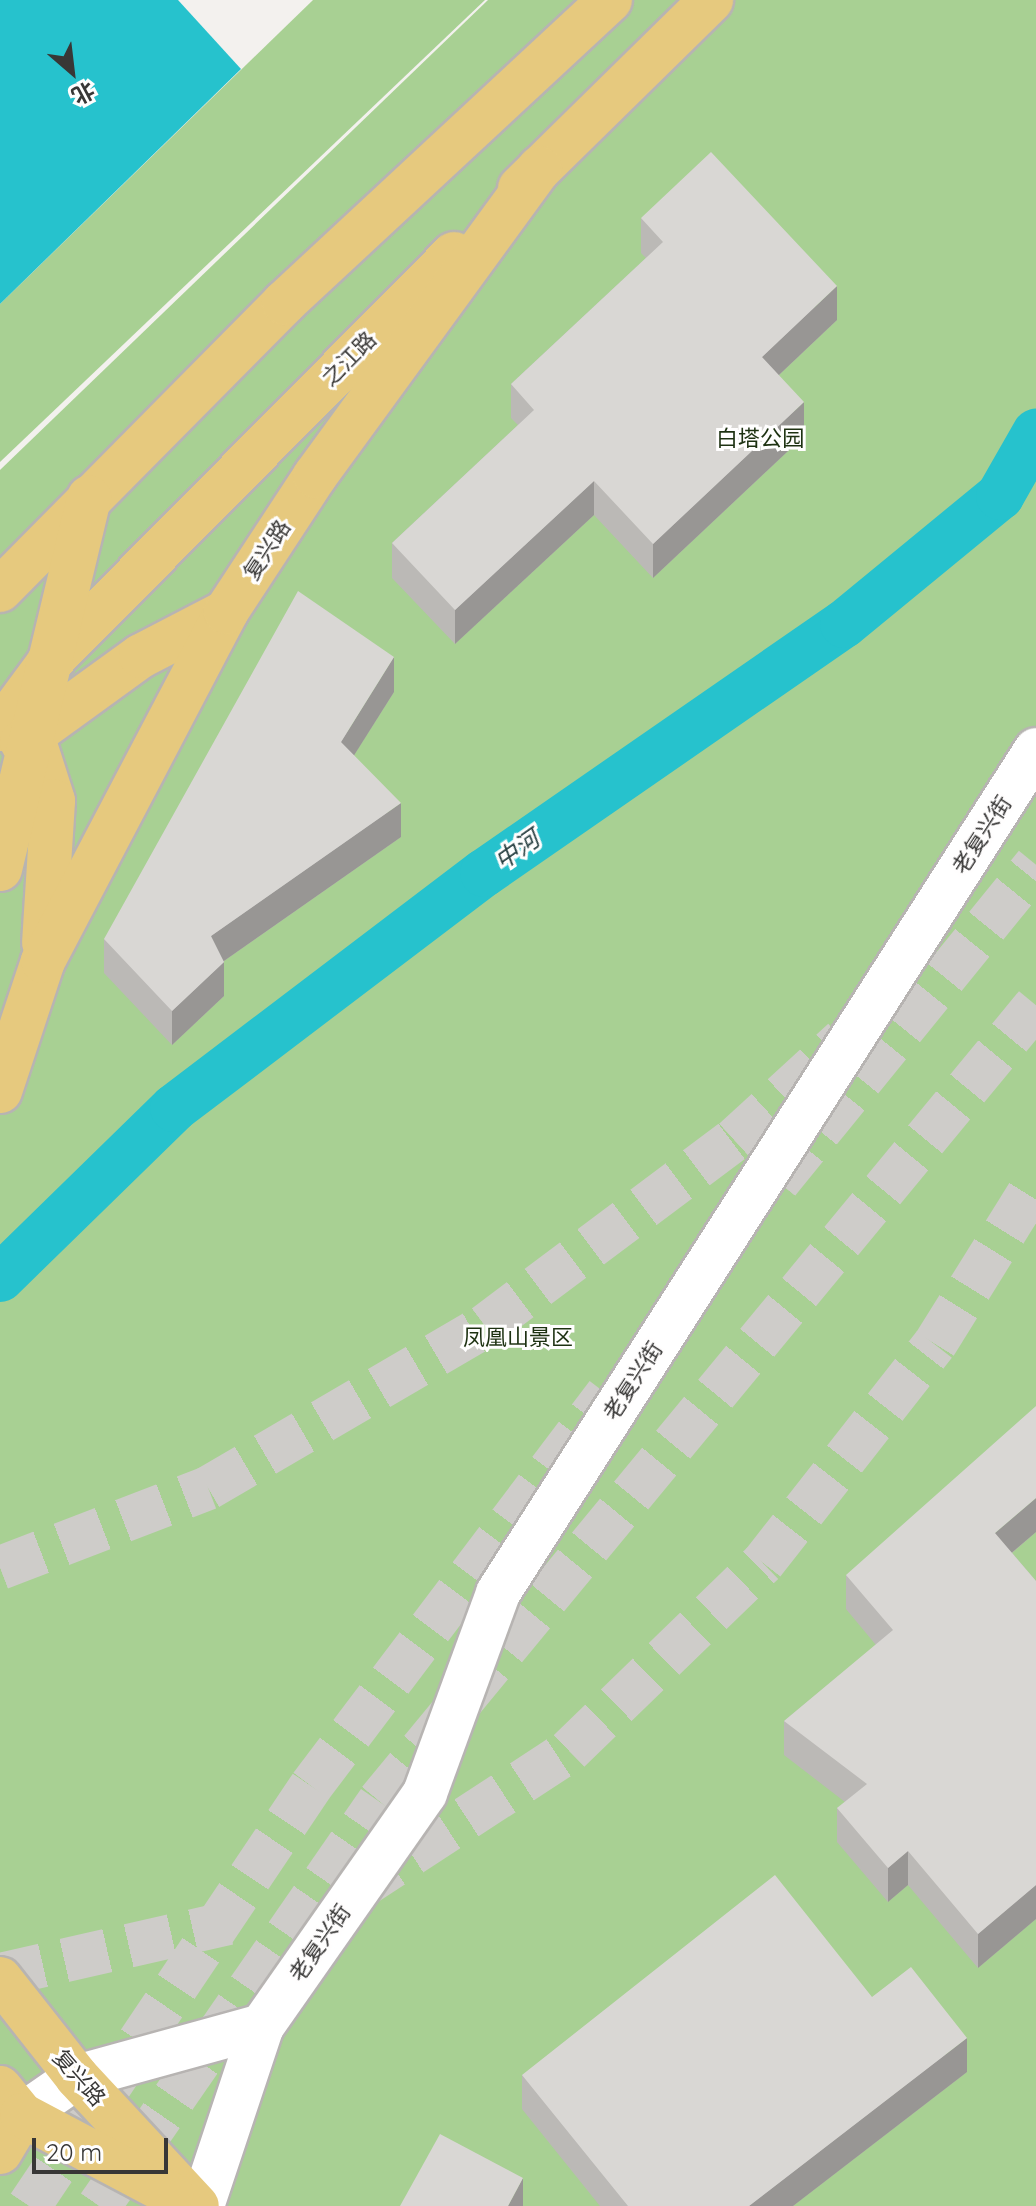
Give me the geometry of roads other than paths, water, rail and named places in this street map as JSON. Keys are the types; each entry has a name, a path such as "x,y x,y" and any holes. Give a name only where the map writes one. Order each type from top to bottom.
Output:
{"main road":[{"path":"0,590 91,491 610,0"},
{"name":"之江路","path":"48,664 711,0"},
{"name":"复兴路","path":"0,1091 43,961 226,612 315,476 540,168"},
{"path":"0,763 11,720 48,664 91,491"},
{"path":"11,720 226,612"},
{"path":"0,869 11,720"},
{"name":"复兴路","path":"11,720 53,801 43,961"},
{"name":"复兴路","path":"0,1979 77,2077 197,2206"},
{"path":"0,2152 11,2102 197,2206"}],"street":[{"name":"老复兴街","path":"197,2206 262,2026 425,1793 498,1593 1036,750"},
{"path":"11,2102 77,2077 262,2026"}],"water":[{"path":"0,0 178,0 241,69 0,304"}],"waterway":[{"name":"中河","path":"0,1278 174,1108 484,873 844,624 1000,496 1036,433"}],"tunnel":[{"path":"778,1182 1036,864"},
{"path":"99,2206 379,1801 1036,1005"},
{"path":"0,1568 208,1488 485,1326 734,1140 843,1040"},
{"path":"356,1890 569,1751 763,1563 935,1344 1036,1182"},
{"path":"29,2206 311,1786 607,1394"},
{"path":"0,1975 228,1923"}],"park label":[{"name":"白塔公园","path":"760,439"},
{"name":"凤凰山景区","path":"518,1338"}]}
